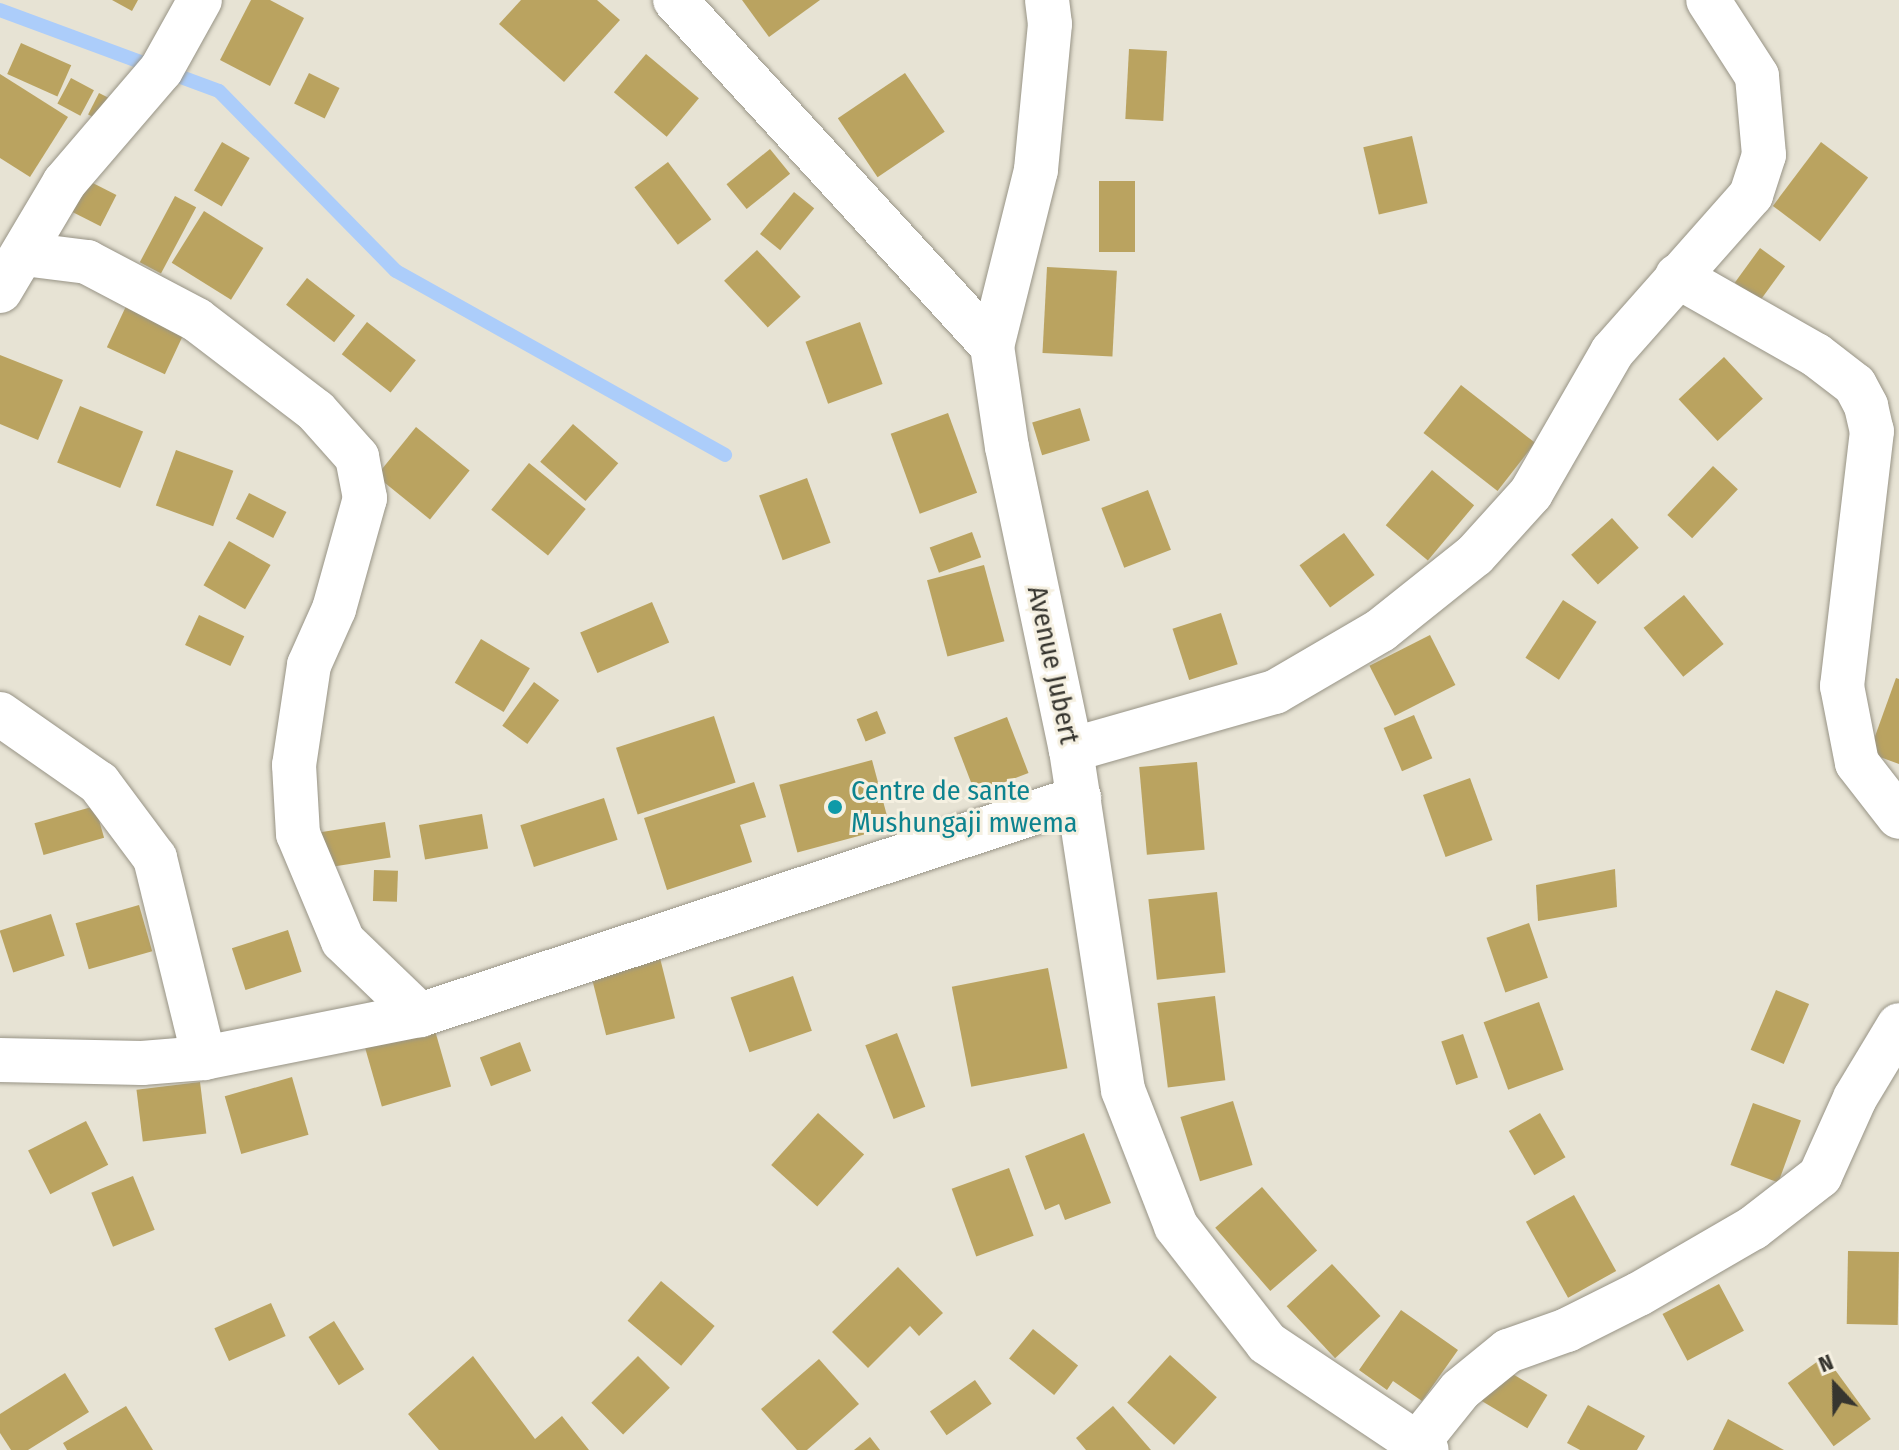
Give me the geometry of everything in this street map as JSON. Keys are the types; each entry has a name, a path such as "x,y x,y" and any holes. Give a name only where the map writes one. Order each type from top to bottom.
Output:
{"street":[{"path":"0,291 64,183 161,70 200,0"},
{"path":"675,0 992,346"},
{"name":"Avenue Jubert","path":"1047,0 1050,24 1036,170 992,346 1007,447 1071,750 1123,1090 1176,1226 1267,1343 1422,1448"},
{"path":"1071,750 1275,692 1381,630 1475,555 1531,493 1612,352 1677,276 1722,234 1751,195 1764,155 1757,76 1708,0"},
{"path":"24,254 87,262 197,320 305,402 357,457 365,498 334,609 309,665 294,765 298,834 343,941 420,1015"},
{"path":"1677,276 1816,355 1855,385 1866,406 1872,431 1842,686 1857,763 1899,817"},
{"path":"0,714 99,783 155,858 204,1058"},
{"path":"0,1060 142,1063 204,1058 420,1015 1079,798"},
{"path":"1422,1448 1460,1390 1508,1351 1567,1330 1639,1294 1753,1228 1820,1176 1855,1098 1899,1025"}],"building":[{"path":"112,0 138,0 132,11"},
{"path":"251,0 270,0 304,18 270,86 220,60"},
{"path":"521,0 597,0 620,20 564,82 499,24"},
{"path":"742,0 820,0 769,37"},
{"path":"21,43 71,65 57,96 7,74"},
{"path":"1129,49 1167,51 1163,121 1125,119"},
{"path":"646,54 699,98 667,137 614,92"},
{"path":"309,73 340,88 325,118 294,104"},
{"path":"905,73 945,132 878,177 838,118"},
{"path":"0,74 68,117 30,177 0,158"},
{"path":"71,78 94,90 80,116 57,104"},
{"path":"99,93 117,102 106,123 88,114"},
{"path":"1412,136 1428,203 1379,214 1363,147"},
{"path":"222,142 250,158 222,206 194,190"},
{"path":"1821,142 1868,178 1820,241 1773,206"},
{"path":"770,149 790,174 747,209 726,184"},
{"path":"668,162 711,220 678,245 634,187"},
{"path":"79,176 116,195 101,226 63,207"},
{"path":"1099,181 1135,181 1135,252 1099,252"},
{"path":"794,192 814,208 780,250 760,234"},
{"path":"175,196 196,207 161,273 140,262"},
{"path":"204,211 263,248 231,300 172,263"},
{"path":"1760,248 1785,266 1760,301 1735,283"},
{"path":"757,250 801,297 768,327 724,281"},
{"path":"1047,267 1117,271 1112,357 1042,353"},
{"path":"307,278 355,316 334,342 286,305"},
{"path":"128,302 186,329 165,374 107,347"},
{"path":"367,322 416,360 391,392 342,354"},
{"path":"860,322 883,384 828,404 805,342"},
{"path":"0,355 63,380 38,440 0,424"},
{"path":"1724,357 1763,399 1718,441 1679,399"},
{"path":"1461,385 1535,443 1498,491 1423,433"},
{"path":"80,406 143,431 120,488 57,463"},
{"path":"1080,408 1090,441 1042,455 1032,423"},
{"path":"948,413 977,493 920,514 891,434"},
{"path":"573,424 618,463 585,501 540,462"},
{"path":"416,427 470,470 430,519 376,476"},
{"path":"176,450 233,471 213,526 156,505"},
{"path":"529,463 586,509 548,556 491,510"},
{"path":"1713,466 1738,489 1692,538 1667,515"},
{"path":"1432,470 1474,505 1428,561 1386,525"},
{"path":"807,478 831,543 783,560 759,495"},
{"path":"1148,490 1171,550 1124,568 1101,508"},
{"path":"249,493 286,512 273,538 236,519"},
{"path":"1612,518 1639,548 1598,585 1571,555"},
{"path":"972,532 981,557 939,573 930,547"},
{"path":"1344,533 1375,575 1330,607 1300,565"},
{"path":"229,541 271,565 245,609 203,585"},
{"path":"984,565 1004,641 947,657 927,580"},
{"path":"1684,595 1724,644 1683,677 1644,628"},
{"path":"1563,600 1597,622 1559,680 1525,658"},
{"path":"652,602 669,643 597,673 580,632"},
{"path":"1221,613 1238,664 1189,680 1172,629"},
{"path":"199,615 244,636 230,666 185,645"},
{"path":"1430,635 1455,685 1395,716 1369,666"},
{"path":"481,639 530,668 504,712 455,683"},
{"path":"1896,678 1899,679 1899,764 1869,753"},
{"path":"534,682 559,700 527,744 502,726"},
{"path":"877,711 886,733 866,741 857,719"},
{"path":"1414,715 1432,758 1402,771 1384,728"},
{"path":"714,716 736,783 638,814 616,748"},
{"path":"1007,717 1029,773 975,793 954,737"},
{"name":"Centre de sante Mushungaji mwema","path":"872,760 890,828 797,852 779,785"},
{"path":"1197,762 1205,850 1147,855 1139,767"},
{"path":"1470,778 1493,840 1446,857 1423,795"},
{"path":"754,782 766,817 740,825 752,862 667,890 644,818"},
{"path":"604,798 618,840 534,867 520,825"},
{"path":"95,806 104,838 44,855 34,823"},
{"path":"482,814 488,848 425,860 419,825"},
{"path":"385,822 391,858 324,868 319,832"},
{"path":"1615,869 1617,907 1538,921 1536,885"},
{"path":"374,870 398,871 397,902 373,901"},
{"path":"1217,892 1225,973 1157,980 1148,899"},
{"path":"139,905 152,951 89,969 76,923"},
{"path":"51,914 65,956 13,973 0,931"},
{"path":"1529,923 1548,978 1505,992 1486,938"},
{"path":"288,930 302,972 245,990 232,948"},
{"path":"660,958 675,1018 606,1035 591,975"},
{"path":"1048,968 1067,1068 971,1087 952,987"},
{"path":"793,976 812,1031 749,1052 731,997"},
{"path":"1776,990 1809,1004 1784,1064 1751,1050"},
{"path":"1215,996 1225,1080 1168,1087 1157,1003"},
{"path":"1539,1002 1564,1070 1508,1090 1484,1022"},
{"path":"434,1027 451,1087 382,1106 365,1047"},
{"path":"897,1033 925,1107 894,1119 865,1045"},
{"path":"1463,1034 1478,1077 1456,1085 1441,1041"},
{"path":"520,1042 531,1071 491,1086 480,1057"},
{"path":"292,1077 309,1135 241,1154 225,1096"},
{"path":"200,1082 206,1134 143,1141 136,1090"},
{"path":"1233,1101 1253,1165 1200,1181 1180,1117"},
{"path":"1753,1103 1801,1120 1778,1182 1730,1165"},
{"path":"818,1113 864,1154 817,1207 771,1165"},
{"path":"1540,1113 1566,1157 1534,1175 1509,1131"},
{"path":"86,1121 108,1165 50,1194 28,1151"},
{"path":"1084,1133 1111,1203 1065,1220 1059,1204 1045,1210 1025,1156"},
{"path":"1009,1168 1034,1236 976,1257 952,1189"},
{"path":"133,1176 155,1230 113,1247 91,1193"},
{"path":"1262,1187 1317,1250 1270,1291 1215,1228"},
{"path":"1574,1195 1616,1271 1568,1298 1526,1222"},
{"path":"1848,1251 1899,1252 1898,1325 1847,1324"},
{"path":"1332,1264 1380,1316 1335,1358 1287,1306"},
{"path":"898,1267 943,1313 919,1336 910,1326 868,1368 832,1332"},
{"path":"661,1281 715,1326 681,1366 628,1321"},
{"path":"1719,1284 1744,1331 1687,1361 1662,1314"},
{"path":"271,1303 286,1336 229,1361 214,1328"},
{"path":"1401,1310 1458,1350 1422,1401 1393,1381 1387,1390 1359,1370"},
{"path":"334,1321 364,1369 339,1385 309,1337"},
{"path":"1033,1329 1078,1366 1054,1395 1009,1359"},
{"path":"1170,1355 1217,1397 1174,1445 1127,1403"},
{"path":"473,1356 535,1439 562,1416 589,1450 439,1450 408,1414"},
{"path":"638,1356 670,1388 623,1434 591,1403"},
{"path":"1825,1356 1871,1419 1834,1446 1788,1383"},
{"path":"819,1359 859,1404 807,1450 797,1450 761,1409"},
{"path":"1496,1364 1547,1395 1527,1428 1476,1397"},
{"path":"65,1373 89,1412 28,1450 11,1450 0,1433 0,1414"},
{"path":"975,1380 992,1404 947,1435 930,1412"},
{"path":"1588,1405 1645,1436 1637,1450 1580,1450 1567,1443"},
{"path":"126,1406 153,1450 67,1450 63,1443"},
{"path":"1113,1406 1151,1450 1086,1450 1076,1438"},
{"path":"1728,1419 1784,1450 1713,1450"},
{"path":"870,1437 880,1450 854,1450"}],"waterway":[{"path":"0,10 219,91 396,271 725,455"}],"place":[{"name":"Centre de sante Mushungaji mwema","path":"835,807"}]}
